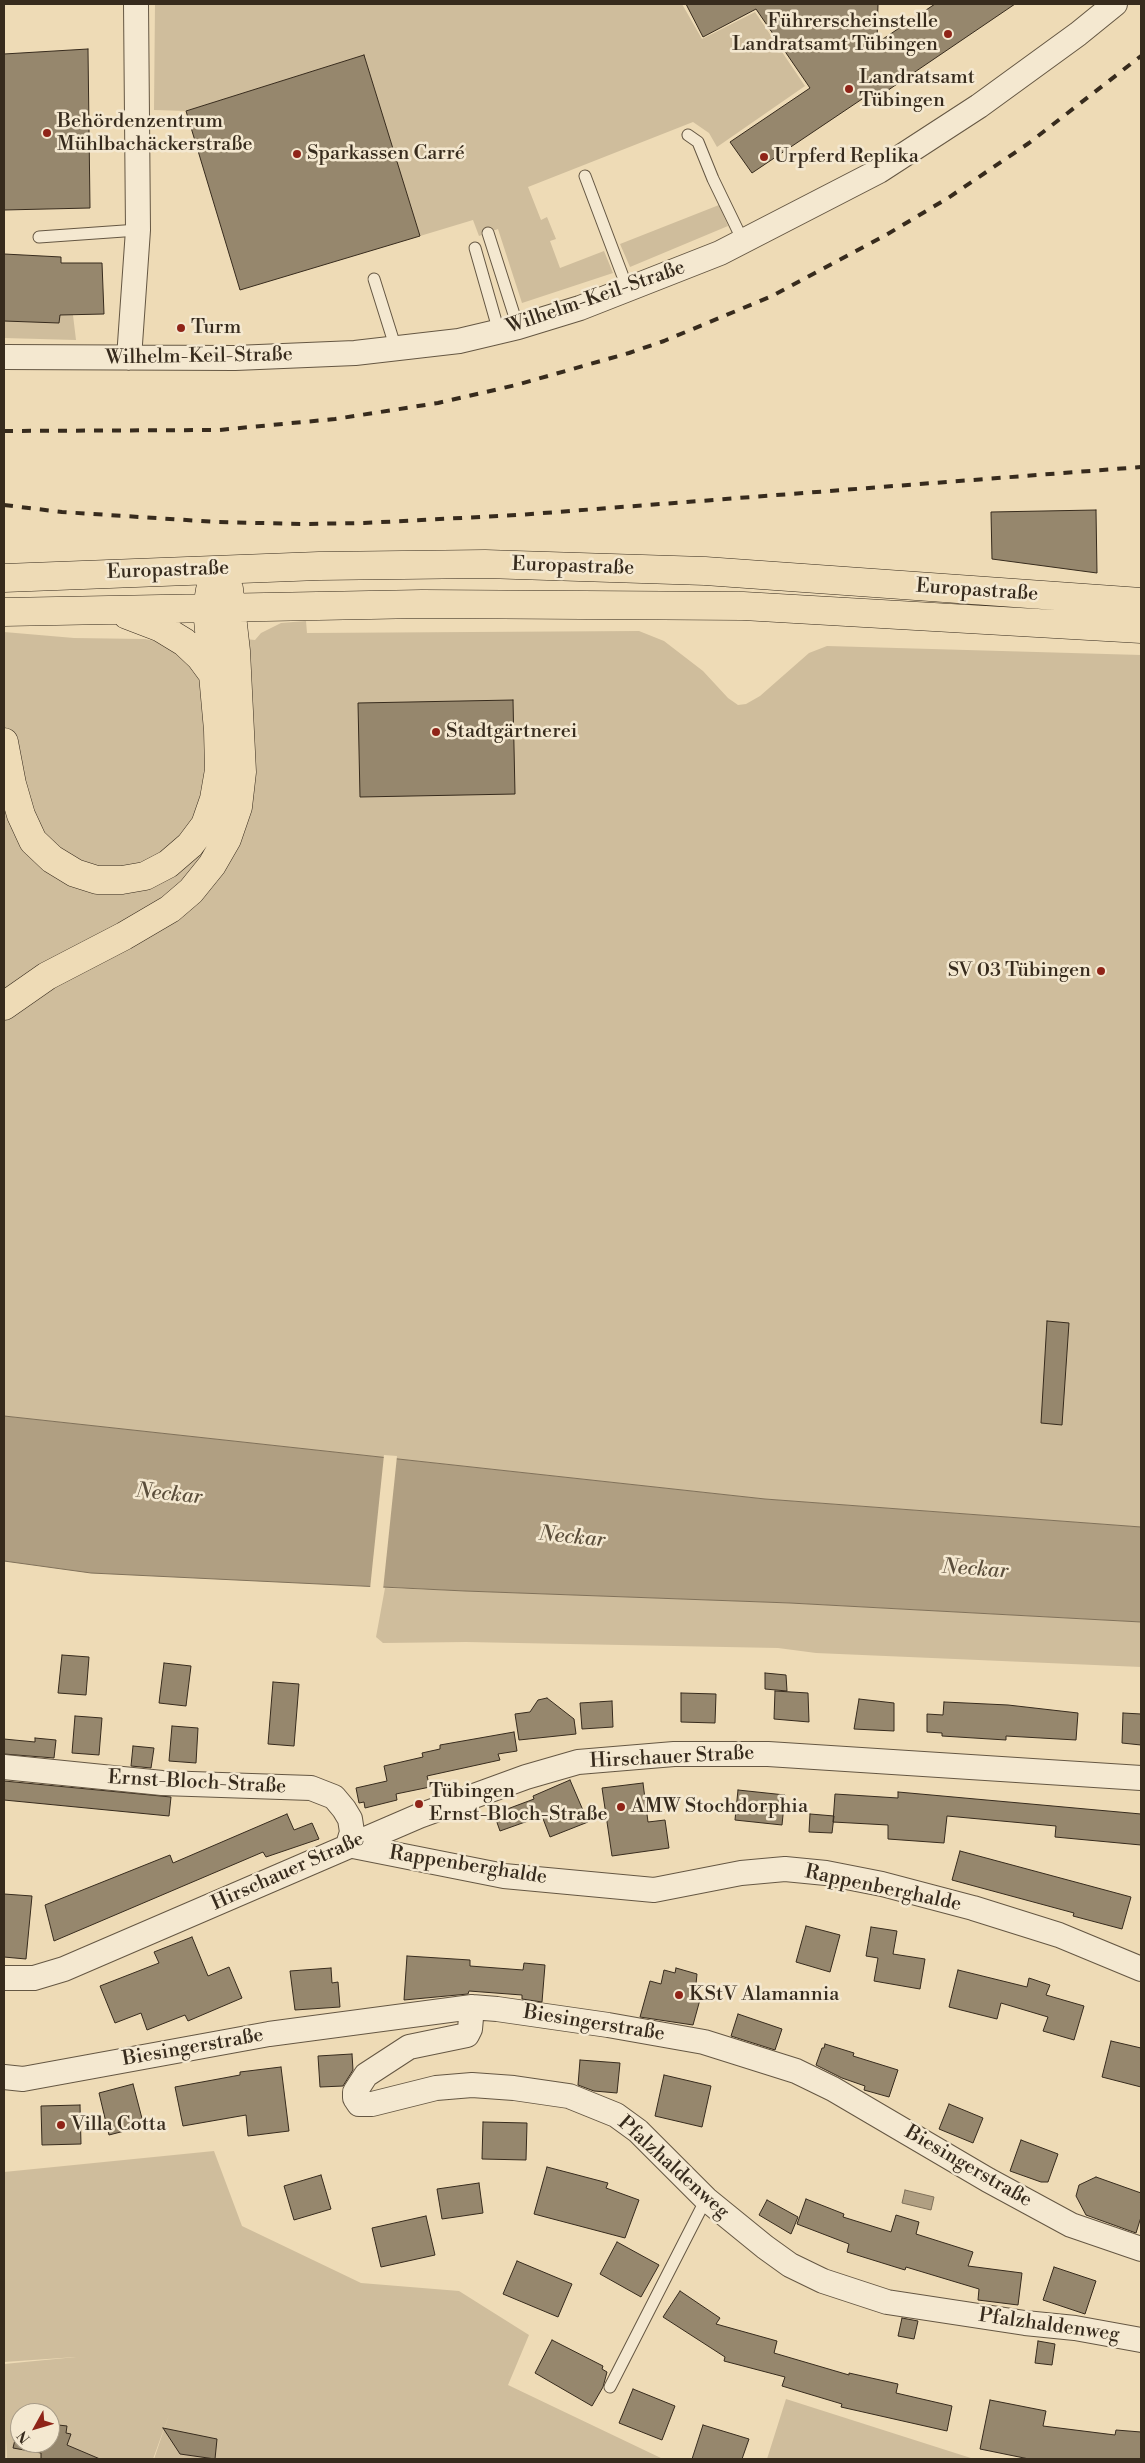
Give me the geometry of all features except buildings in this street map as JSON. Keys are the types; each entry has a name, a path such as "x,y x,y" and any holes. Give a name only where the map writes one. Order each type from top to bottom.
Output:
{"main road":[{"name":"Europastraße","path":"4,578 319,566 485,564 695,571 1141,602"},
{"path":"4,1006 47,976 156,919 191,891 212,865 227,839 238,807 242,772 242,729 219,608 211,588 221,569"},
{"name":"Europastraße","path":"4,612 422,604 743,606 1141,629"},
{"path":"4,742 12,784 21,816 33,841 52,859 75,873 97,880 122,880 145,876 168,864 190,846 205,825 214,799 218,770 218,730 214,676 219,608"},
{"path":"109,610 149,622 174,635 192,649 214,676"}],"street":[{"path":"129,358 138,230 136,4"},
{"name":"Wilhelm-Keil-Straße","path":"4,357 301,356 396,349 459,341 508,329 628,290 744,241 878,171 937,134 1047,57 1115,4"},
{"name":"Hirschauer Straße","path":"4,1978 34,1978 64,1969 348,1845 526,1778 578,1762 674,1754 768,1754 1141,1778"},
{"name":"Ernst-Bloch-Straße","path":"4,1767 95,1778 162,1783 311,1788 334,1796 344,1808 350,1819 352,1832 348,1845"},
{"name":"Rappenberghalde","path":"348,1845 504,1876 654,1890 741,1873 785,1869 826,1873 882,1884 973,1908 1059,1935 1141,1969"},
{"name":"Biesingerstraße","path":"4,2077 23,2079 269,2034 472,2008 497,2008 694,2040 771,2062 833,2089 988,2180 1071,2225 1141,2249"},
{"name":"Pfalzhaldenweg","path":"472,2008 470,2029 467,2035 409,2047 366,2075 355,2092 355,2098 359,2104 372,2104 436,2088 472,2085 514,2088 569,2096 616,2115 638,2131 706,2198 765,2247 790,2265 823,2281 887,2302 1025,2323 1075,2328 1141,2340"}],"lane":[{"path":"688,135 698,142 713,179 744,241"},
{"path":"585,176 628,290"},
{"path":"39,237 138,230"},
{"path":"488,233 508,329"},
{"path":"475,248 508,329"},
{"path":"374,279 396,349"},
{"path":"610,2387 706,2198"}],"shaded area":[{"path":"155,4 682,4 702,39 755,12 805,86 717,147 709,133 693,122 528,187 541,220 547,217 556,239 550,241 560,268 604,251 613,273 522,303 498,229 479,236 473,220 420,236 364,55 186,111 154,110"},
{"path":"719,205 728,226 630,267 620,244"},
{"path":"4,299 33,305 72,307 76,340 4,338"},
{"path":"306,621 307,633 639,631 664,641 703,671 728,698 738,705 746,704 760,696 809,653 827,646 1141,655 1141,1527 765,1499 4,1416 4,632 74,638 145,639 160,642 235,638 255,640 261,633 281,623"},
{"path":"385,1588 790,1603 1141,1622 1141,1667 816,1653 778,1648 466,1642 383,1643 376,1637"},
{"path":"214,2151 242,2226 361,2283 459,2291 529,2335 508,2385 663,2459 154,2459 169,2415 153,2459 7,2459 7,2438 6,2459 4,2459 4,2364 76,2357 4,2362 4,2172"},
{"path":"786,2399 974,2459 767,2459"}],"water":[{"name":"Neckar","path":"4,1416 765,1499 1141,1527 1141,1622 790,1603 465,1591 91,1573 4,1561"},
{"path":"905,2190 934,2197 931,2210 902,2203"}],"pier":[{"path":"384,1455 397,1456 383,1590 370,1589"}],"railway":[{"path":"4,431 219,430 335,419 438,403 516,385 629,353 664,341 772,296 886,235 948,198 1029,143 1141,56"},
{"path":"4,505 62,512 217,522 364,523 518,515 1141,467"}],"place":[{"name":"Führerscheinstelle Landratsamt Tübingen","path":"948,34"},
{"name":"Landratsamt Tübingen","path":"849,89"},
{"name":"Behördenzentrum Mühlbachäckerstraße","path":"47,133"},
{"name":"Sparkassen Carré","path":"297,154"},
{"name":"Urpferd Replika","path":"764,157"},
{"name":"Turm","path":"181,328"},
{"name":"Stadtgärtnerei","path":"436,732"},
{"name":"SV 03 Tübingen","path":"1101,971"},
{"name":"Tübingen Ernst-Bloch-Straße","path":"419,1804"},
{"name":"AMW Stochdorphia","path":"621,1807"},
{"name":"KStV Alamannia","path":"679,1995"},
{"name":"Villa Cotta","path":"61,2125"}]}
